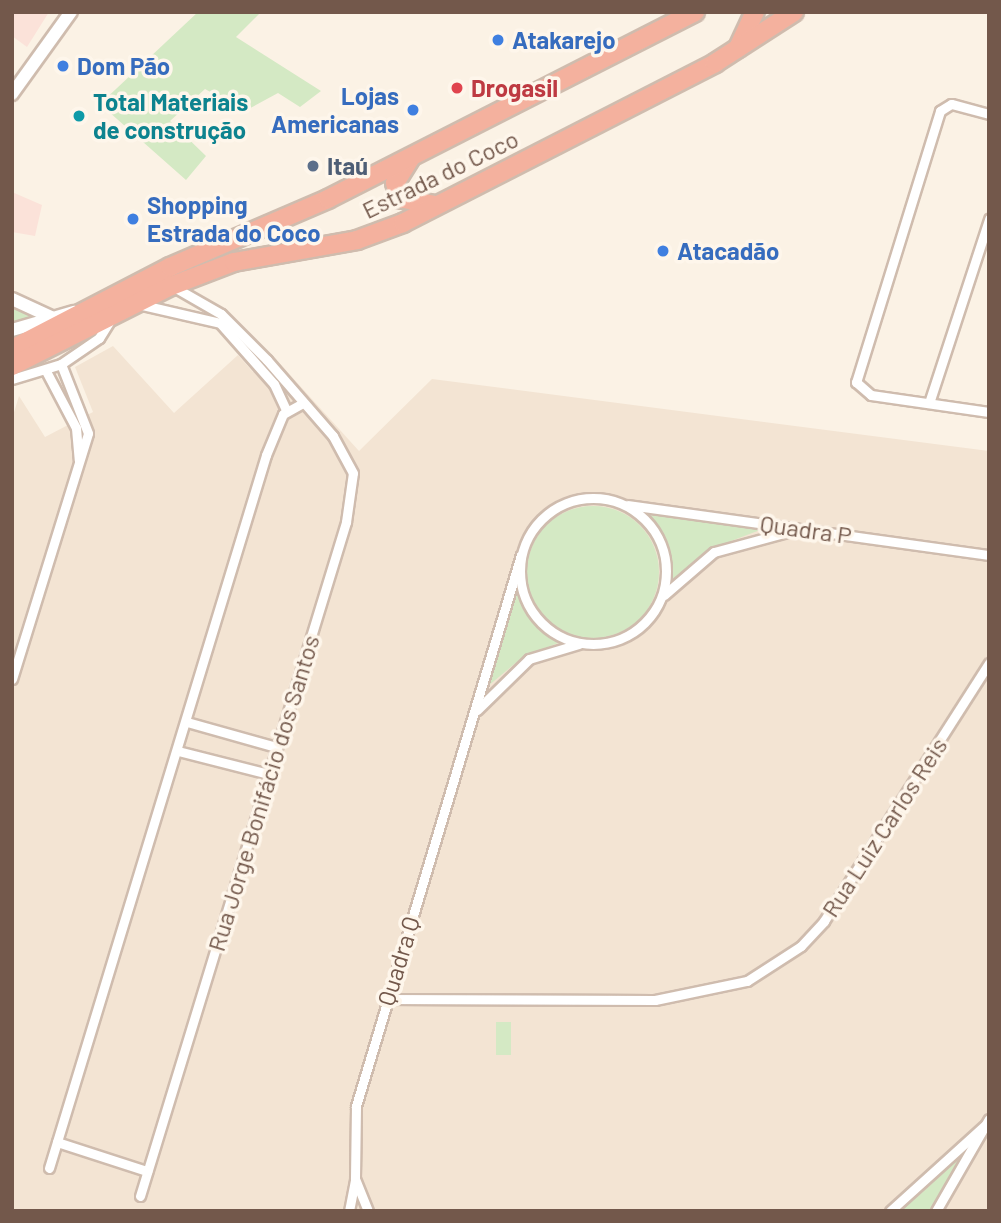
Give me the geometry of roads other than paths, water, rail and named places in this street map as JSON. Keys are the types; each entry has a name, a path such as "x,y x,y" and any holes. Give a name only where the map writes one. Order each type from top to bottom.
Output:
{"highway":[{"path":"736,51 755,12"},
{"name":"Estrada do Coco","path":"12,366 171,286 254,257 357,240 443,205 736,51 794,12"},
{"name":"Estrada do Coco","path":"12,349 92,308 411,158 691,13"},
{"path":"411,158 395,183 398,198 443,205"}],"street":[{"path":"12,94 71,12"},
{"path":"989,114 951,104 940,111 857,373 862,392 989,412"},
{"path":"929,403 989,219"},
{"path":"171,286 226,323 255,354 286,410"},
{"path":"12,299 51,317"},
{"path":"137,303 206,316 226,323"},
{"path":"12,330 51,317 92,308"},
{"path":"12,379 46,371 61,364 99,338 112,316"},
{"name":"Rua Jorge Bonifácio dos Santos","path":"140,1195 352,494 348,457 303,403 255,354"},
{"path":"12,679 80,465 83,435 61,364"},
{"path":"46,371 83,435"},
{"path":"54,386 67,377"},
{"path":"49,1168 187,722 266,455 286,410 303,403"},
{"path":"474,714 521,555 536,527 560,506 601,499 623,505 649,525 664,553 662,597"},
{"name":"Quadra P","path":"623,505 989,555"},
{"path":"474,714 510,671 580,643 629,635 662,597 713,552 804,529"},
{"path":"521,555 519,574 531,611 544,626 580,643"},
{"name":"Rua Luiz Carlos Reis","path":"386,999 655,1000 747,981 801,946 824,921 989,663"},
{"name":"Quadra Q","path":"368,1211 355,1178 353,1124 386,999 474,714"},
{"path":"187,722 276,747"},
{"path":"178,751 268,774"},
{"path":"890,1211 987,1122"},
{"path":"936,1211 987,1122"},
{"path":"57,1142 147,1171"},
{"path":"349,1211 355,1178"}],"place":[{"name":"Atakarejo","path":"498,40"},
{"name":"Dom Pão","path":"63,66"},
{"name":"Drogasil","path":"457,88"},
{"name":"Lojas Americanas","path":"413,110"},
{"name":"Total Materiais de construção","path":"79,116"},
{"name":"Itaú","path":"313,166"},
{"name":"Shopping Estrada do Coco","path":"133,219"},
{"name":"Atacadão","path":"663,251"}]}
